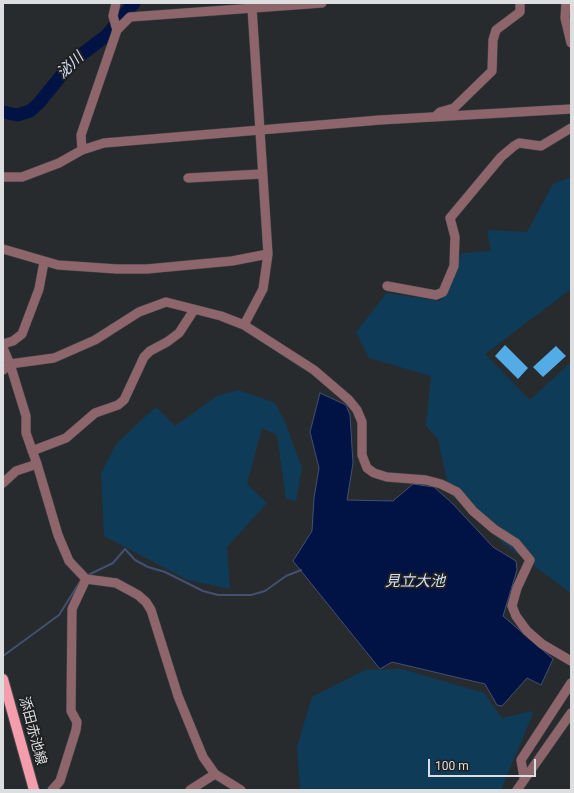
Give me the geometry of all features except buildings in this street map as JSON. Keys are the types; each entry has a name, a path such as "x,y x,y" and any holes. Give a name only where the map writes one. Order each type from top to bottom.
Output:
{"main road":[{"name":"添田赤池線","path":"3,678 34,790"}],"street":[{"path":"116,3 113,16 116,29"},
{"path":"82,150 81,135 116,29 130,17 322,3"},
{"path":"434,118 440,112 454,108 492,71 493,40 496,30 520,12 520,3"},
{"path":"566,3 565,18 571,43"},
{"path":"244,324 263,289 268,254 252,8"},
{"path":"3,177 22,177 59,163 82,150 104,143 252,132 260,129 380,120 571,109"},
{"path":"387,286 436,295 443,292 454,266 455,238 450,218 501,157 514,146 519,143 541,146 571,128"},
{"path":"188,178 262,174"},
{"path":"3,249 44,262 74,268 147,269 232,262 268,254"},
{"path":"3,344 13,341 22,334 39,289 44,262"},
{"path":"7,367 54,358 94,340 139,312 166,302 221,316 244,324 314,370 349,400 357,410 362,422 362,455 367,468 386,478 426,480 441,484 457,492 478,516 494,529 516,543 530,560 517,588 512,606 516,616 527,631 542,644 571,661"},
{"path":"32,451 66,438 94,413 118,405 124,400 144,358 150,351 167,342 179,332 194,310"},
{"path":"3,348 7,367 26,416 26,433 37,464 58,535 69,561 86,579 116,583 138,595 146,602 151,610 181,703 203,757 215,774 241,790"},
{"path":"3,483 16,471 37,464"},
{"path":"52,790 60,781 76,730 77,722 72,711 72,609 86,579"},
{"path":"524,778 522,760 571,683"},
{"path":"517,790 571,713"},
{"path":"190,790 215,774"}],"shaded area":[{"path":"571,177 571,289 485,354 530,400 571,362 571,593 504,544 450,494 438,439 426,426 431,376 369,358 356,332 387,293 440,301 462,253 491,251 487,230 527,232 553,184"},
{"path":"238,390 275,403 285,422 302,468 296,501 286,499 277,435 262,428 247,484 267,503 227,547 230,589 188,580 104,536 101,473 117,443 156,407 175,426 217,396"},
{"path":"402,669 484,693 502,718 534,711 501,790 300,790 297,747 312,697 365,670"}],"water":[{"name":"見立大池","path":"320,393 346,405 350,415 353,463 347,500 393,501 413,484 434,487 453,504 493,547 516,561 517,570 503,616 553,659 541,685 527,678 502,706 497,705 485,684 392,662 380,669 293,561 312,531 314,498 319,468 310,432"}],"waterway":[{"name":"泌川","path":"3,112 17,115 30,111 39,103 73,61 106,36 134,3"},
{"path":"86,576 113,563 125,549 135,560 148,567 165,572 203,591 218,595 251,595 265,591 286,576 301,570"},
{"path":"3,656 59,615 81,580"}]}
